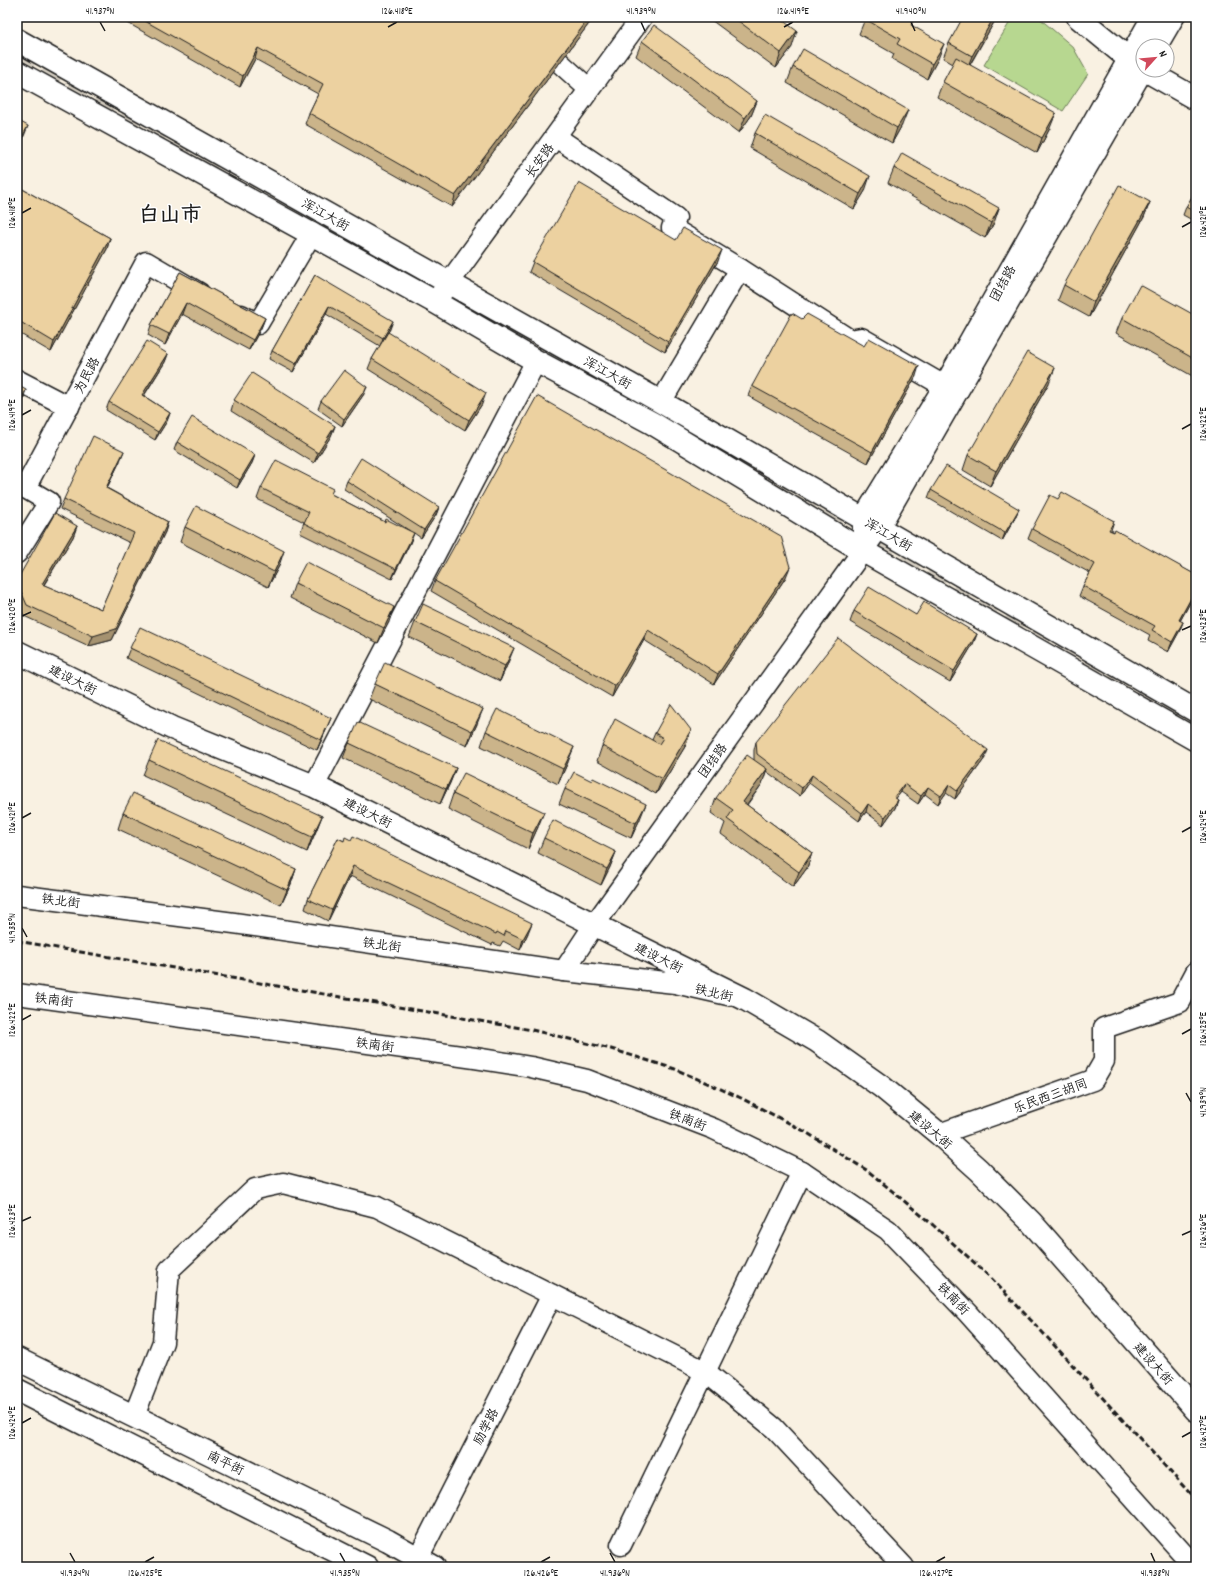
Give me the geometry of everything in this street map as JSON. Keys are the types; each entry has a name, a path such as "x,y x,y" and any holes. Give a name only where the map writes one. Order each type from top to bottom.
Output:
{"main road":[{"path":"1078,17 1135,63"},
{"name":"浑江大街","path":"17,40 661,402 1196,711"},
{"name":"浑江大街","path":"17,72 435,302 536,361 652,423 863,551 1196,740"},
{"path":"1159,78 1196,99"},
{"name":"建设大街","path":"17,652 172,728 314,786 745,999 816,1040 882,1087 939,1134 979,1170 1031,1222 1196,1410"},
{"path":"17,1384 22,1361"},
{"name":"南平街","path":"22,1361 381,1538 426,1562"},
{"path":"17,1390 367,1567"}],"street":[{"name":"长安路","path":"435,302 642,17"},
{"name":"团结路","path":"1147,38 1152,17"},
{"path":"1162,38 1174,17"},
{"path":"559,62 589,89"},
{"name":"团结路","path":"564,971 594,925 863,551 871,523 944,386 1135,75"},
{"name":"团结路","path":"871,523 1135,75"},
{"path":"556,137 676,218 672,228 740,269 850,340 861,338 944,386"},
{"name":"为民路","path":"17,553 49,502 21,485 69,407 146,262 219,304 258,324 312,234"},
{"path":"661,402 740,269"},
{"path":"314,786 536,361"},
{"path":"17,380 69,407"},
{"name":"铁北街","path":"17,895 234,923 564,971 675,984 745,999"},
{"name":"乐民西三胡同","path":"939,1134 1093,1080 1104,1061 1104,1028 1180,1002 1196,972"},
{"name":"铁南街","path":"17,994 531,1067 587,1080 714,1129 802,1172 888,1230 968,1313 1195,1567"},
{"path":"621,1545 802,1172"},
{"path":"134,1416 163,1342 169,1270 255,1189 283,1183 377,1207 706,1372 774,1428 904,1567"},
{"name":"励学路","path":"426,1562 552,1295"}],"green space":[{"path":"1013,17 1038,17 1073,47 1088,74 1063,111 984,65"}],"building":[{"path":"138,17 590,17 455,196 309,113 323,84 258,48 243,76"},
{"path":"733,17 778,17 797,31 781,53"},
{"path":"866,17 906,17 913,21 911,25 944,44 932,64 897,44 900,39 865,19"},
{"path":"963,17 994,17 972,56 949,43"},
{"path":"654,25 757,101 745,118 642,41"},
{"path":"803,49 908,110 897,128 793,67"},
{"path":"956,57 1056,113 1042,138 943,82"},
{"path":"765,115 870,176 860,194 755,133"},
{"path":"17,120 28,126 17,146"},
{"path":"902,153 999,208 991,223 894,168"},
{"path":"579,183 676,240 683,228 722,250 668,342 533,262"},
{"path":"1119,185 1150,202 1094,302 1064,285"},
{"path":"17,186 110,238 54,342 17,320"},
{"path":"1196,190 1196,213 1186,207"},
{"path":"180,272 265,318 253,340 186,303 169,334 151,325"},
{"path":"315,275 393,321 383,338 329,306 296,364 272,351"},
{"path":"1140,285 1196,316 1196,360 1122,318"},
{"path":"792,313 802,319 807,314 864,346 869,338 919,366 872,452 752,386"},
{"path":"388,332 486,393 469,420 372,359"},
{"path":"147,341 168,354 142,395 170,413 158,432 109,402"},
{"path":"1027,352 1055,368 996,471 968,455"},
{"path":"344,370 367,387 344,419 321,401"},
{"path":"252,373 335,426 318,453 234,400"},
{"path":"17,385 26,390 17,407"},
{"path":"537,396 781,536 790,567 718,674 648,630 615,686 435,581"},
{"path":"192,417 255,455 240,480 177,442"},
{"path":"93,436 124,451 106,488 168,522 116,629 93,636 27,605 17,580 55,513 77,526 42,584 101,609 134,533 64,499"},
{"path":"361,458 439,507 424,530 347,481"},
{"path":"276,460 333,489 331,494 385,522 386,519 414,533 396,569 304,523 309,512 261,488"},
{"path":"946,466 1019,509 1005,533 931,490"},
{"path":"1062,492 1114,521 1109,530 1114,532 1115,530 1196,575 1196,589 1179,620 1183,622 1172,642 1152,630 1155,626 1083,586 1095,564 1032,529 1050,495 1058,499"},
{"path":"196,506 284,551 274,572 185,527"},
{"path":"306,562 394,607 384,628 295,583"},
{"path":"869,587 916,615 924,602 977,634 954,671 854,611"},
{"path":"423,604 514,648 505,666 415,622"},
{"path":"140,627 331,718 321,740 130,648"},
{"path":"838,638 988,750 957,791 949,785 941,796 928,787 921,796 904,784 894,797 898,800 885,817 868,804 862,813 812,775 802,788 757,754 756,742"},
{"path":"385,662 483,709 472,731 375,684"},
{"path":"671,704 691,730 662,779 602,746 615,719 659,744 663,738 655,733"},
{"path":"497,709 574,747 563,769 486,731"},
{"path":"358,722 456,768 446,789 349,743"},
{"path":"158,740 322,816 312,837 149,760"},
{"path":"747,755 767,769 743,802 812,853 799,872 727,819 733,810 716,798"},
{"path":"574,772 592,781 593,778 646,804 636,823 565,789"},
{"path":"464,773 544,812 533,833 453,794"},
{"path":"133,793 296,869 287,890 123,813"},
{"path":"553,820 616,852 607,869 544,838"},
{"path":"353,836 532,923 523,939 506,931 504,936 497,932 496,934 353,866 332,910 308,899 338,838 344,841 345,837 351,840"}],"tunnel":[{"path":"17,55 218,166"},
{"path":"433,286 627,398"},
{"path":"720,452 1196,723"}],"railway":[{"path":"17,941 532,1030 611,1049 675,1069 741,1098 804,1131 868,1171 933,1225 989,1276 1196,1500"}],"district":[{"name":"白山市","path":"170,214"}]}
